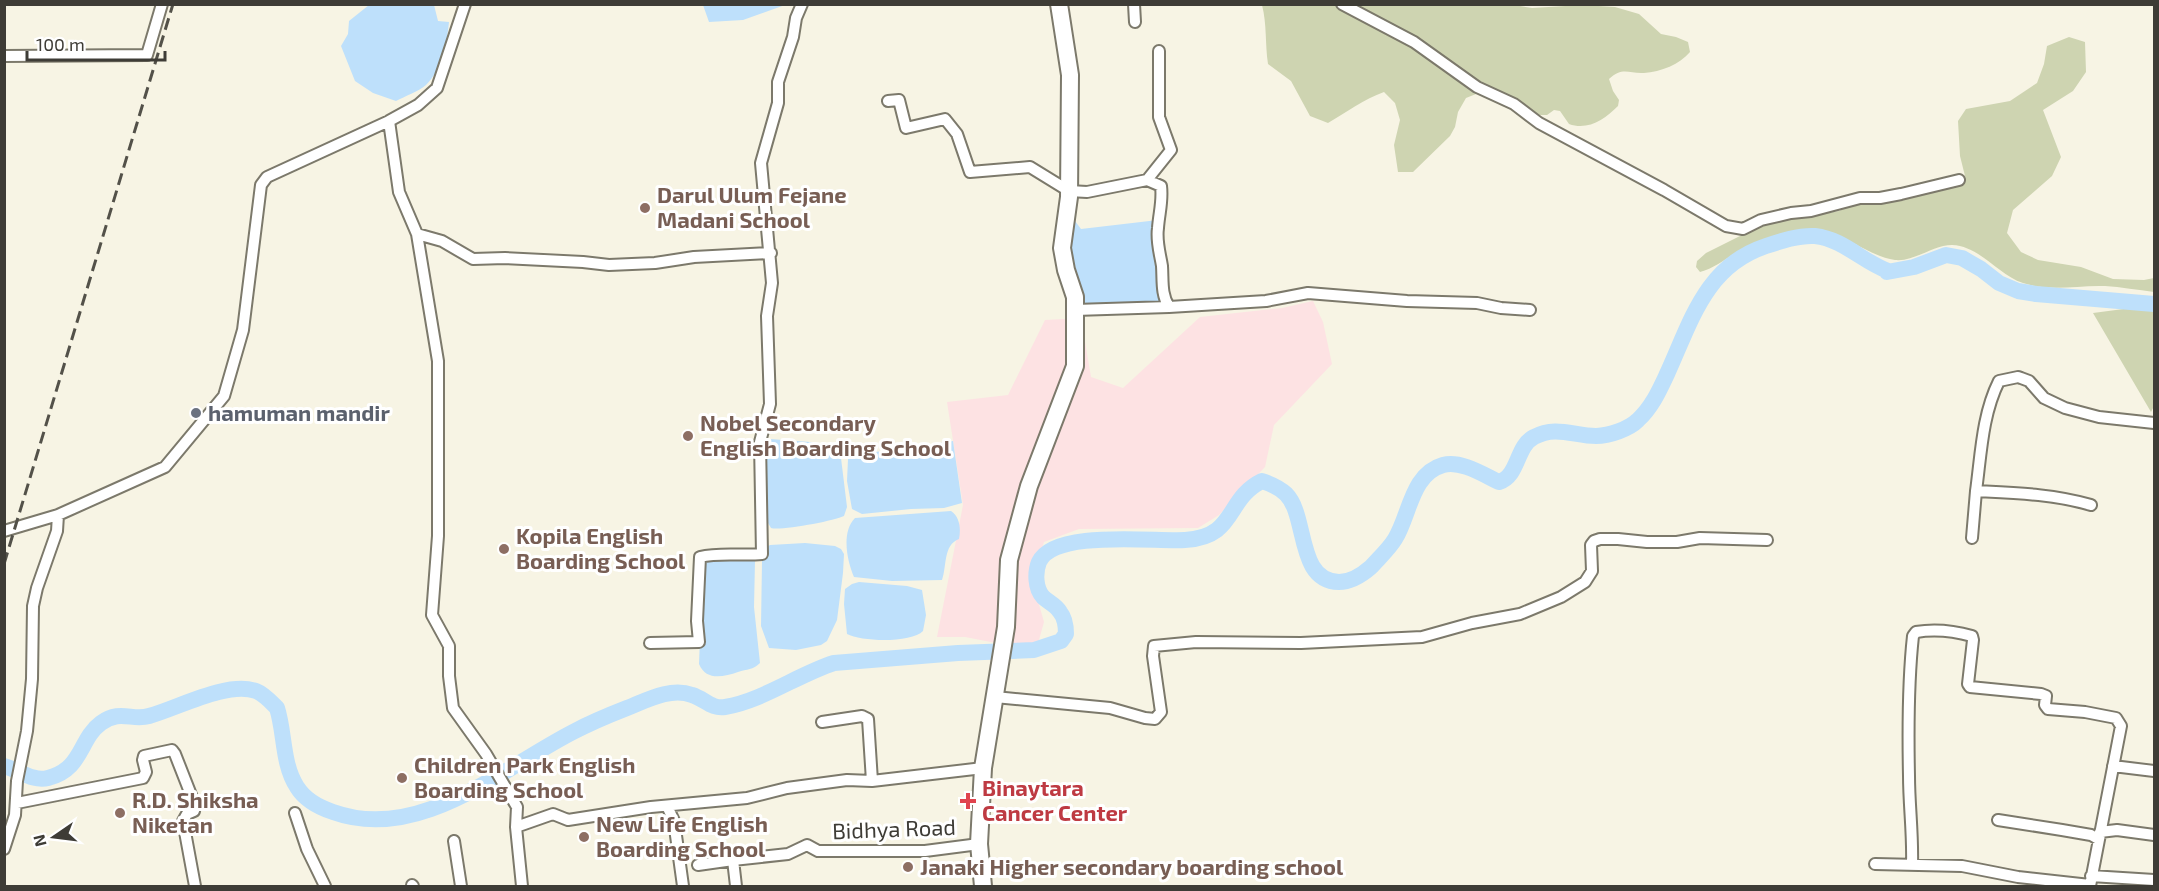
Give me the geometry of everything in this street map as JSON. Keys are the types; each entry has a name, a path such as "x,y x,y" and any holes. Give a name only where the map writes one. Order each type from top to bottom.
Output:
{"main road":[{"path":"983,886 979,844 983,768 1006,627 1009,560 1029,486 1075,366 1075,297 1062,248 1069,191 1070,75 1059,4"}],"street":[{"path":"4,56 147,55 162,4"},
{"path":"4,531 58,515 165,467 224,396 243,330 261,185 267,177 389,121 418,105 437,88 465,4"},
{"path":"650,643 699,642 697,621 700,557 713,554 742,556 762,554 760,442 770,404 767,316 772,284 771,253 761,164 766,142 774,123 778,82 802,4"},
{"path":"1134,4 1135,22"},
{"path":"1342,4 1414,42 1477,87 1514,104 1539,123 1726,226 1743,229 1761,220 1791,213 1811,211 1860,198 1880,198 1901,194 1959,180"},
{"path":"1147,180 1171,150 1159,117 1159,51"},
{"path":"888,101 899,100 906,128 945,119 957,134 970,172 1030,167 1069,191 1087,192 1147,180 1161,186 1163,199 1158,230 1158,254 1162,266 1164,298 1168,307"},
{"path":"389,121 399,192 417,234 438,361 438,536 432,615 449,646 449,676 453,708 486,754 517,807 516,827 522,886"},
{"path":"417,234 442,241 473,259 506,258 609,265 771,253"},
{"path":"1075,310 1266,302 1308,293 1407,301 1477,303 1501,308 1530,310"},
{"path":"1972,538 1984,428 1999,381 2022,378 2029,381 2044,398 2065,408 2099,417 2154,423"},
{"path":"1976,491 2068,498 2091,505"},
{"path":"4,849 15,815 17,781 26,741 32,679 33,606 57,531 58,515"},
{"path":"995,697 1016,701 1110,708 1155,719 1161,712 1153,656 1154,646 1196,642 1301,643 1422,637 1495,618 1520,614 1561,597 1585,582 1592,571 1591,545 1600,539 1647,542 1677,542 1700,538 1767,540"},
{"path":"1912,864 1909,684 1913,636 1916,632 1930,630 1958,632 1972,636 1968,684 1970,687 2042,694 2046,696 2045,705 2048,709 2085,712 2116,718 2121,726 2091,882"},
{"path":"822,722 862,716 868,719 872,781"},
{"path":"17,803 143,778 146,772 142,760 144,756 172,750 195,805 194,811 187,814 183,821 195,886"},
{"path":"2113,766 2154,771"},
{"path":"516,827 554,814 568,820 667,806 747,798 787,788 837,781 872,781 983,768"},
{"path":"667,806 674,821 683,886"},
{"path":"295,813 307,849 325,886"},
{"path":"1998,820 2099,836 2117,830 2154,836"},
{"path":"454,841 461,886"},
{"name":"Bidhya Road","path":"733,860 788,854 807,845 818,851 925,850 979,844"},
{"path":"698,866 733,860 736,886"},
{"path":"1875,864 1962,866 2018,877 2091,882 2154,880"}],"shaded area":[{"path":"1313,301 1323,322 1332,364 1274,425 1265,467 1219,515 1198,528 1079,529 1044,542 1032,580 1044,622 1037,647 1027,649 965,637 937,637 963,505 947,402 1008,395 1045,320 1081,318 1091,377 1123,388 1200,317 1282,308"}],"green space":[{"path":"1508,4 1532,8 1582,5 1615,7 1639,14 1661,34 1688,42 1690,52 1676,64 1663,69 1644,73 1622,72 1614,75 1609,79 1619,100 1618,106 1602,119 1589,125 1569,124 1560,111 1554,110 1547,115 1539,115 1511,96 1491,88 1466,98 1458,112 1455,127 1450,136 1413,172 1398,172 1394,145 1400,120 1395,103 1384,92 1328,123 1310,116 1291,81 1268,64 1262,5"},
{"path":"2069,37 2085,42 2086,72 2073,91 2043,110 2061,157 2052,176 2013,210 2007,233 2021,252 2038,260 2081,267 2113,279 2154,278 2154,292 2105,286 2053,288 2033,286 2014,279 1980,255 1962,247 1945,246 1902,260 1895,260 1821,231 1801,232 1774,238 1748,247 1700,272 1696,267 1697,261 1706,253 1764,224 1839,211 1854,203 1875,204 1956,185 1965,176 1960,156 1958,121 1966,109 2010,101 2037,83 2044,64 2047,46"},
{"path":"2154,305 2154,406 2151,412 2093,313"}],"water":[{"path":"703,4 785,5 743,20 709,22"},
{"path":"369,5 434,5 438,21 449,22 443,55 432,79 419,90 396,101 373,93 355,81 341,46 348,34 349,21"},
{"path":"1158,220 1161,303 1090,307 1082,304 1065,253 1075,221 1081,229"},
{"path":"769,439 815,443 829,448 841,458 847,507 844,516 807,525 771,528 765,518 764,445"},
{"path":"953,441 962,503 944,508 862,514 852,509 847,481 848,459 859,453"},
{"path":"951,511 958,520 960,535 948,551 942,580 892,581 854,577 849,563 847,539 848,531 855,518"},
{"path":"805,543 835,546 844,554 837,620 827,641 821,645 796,650 769,648 761,626 762,561 770,545"},
{"path":"706,558 742,558 755,561 754,607 760,663 752,668 716,676 706,673 699,664 703,562"},
{"path":"859,582 907,586 922,590 926,615 923,631 909,638 887,640 864,639 847,634 845,589"}],"waterway":[{"path":"4,766 31,777 48,778 68,768 88,737 108,719 120,716 149,716 217,692 244,689 259,692 277,708 292,778 300,792 308,799 333,812 365,819 397,818 428,810 458,798 579,729 606,716 667,693 684,693 716,707 725,707 753,699 834,663 958,653 1034,650 1061,641 1066,634 1063,617 1056,607 1043,597 1037,585 1036,575 1039,562 1048,552 1064,545 1084,541 1185,540 1202,537 1214,532 1222,525 1242,497 1262,481 1281,489 1293,504 1309,560 1316,571 1325,579 1348,581 1368,570 1390,546 1400,529 1418,486 1432,470 1443,465 1457,465 1472,469 1499,482 1510,474 1524,447 1534,437 1557,431 1601,436 1634,423 1655,398 1693,316 1714,282 1728,267 1745,255 1790,239 1815,236 1835,241 1887,272 1914,267 1946,255 1962,258 1999,283 2018,291 2154,304"}],"railway":[{"path":"4,564 173,4"}],"place":[{"name":"Darul Ulum Fejane Madani School","path":"645,208"},
{"name":"hamuman mandir","path":"196,413"},
{"name":"Nobel Secondary English Boarding School","path":"688,436"},
{"name":"Kopila English Boarding School","path":"504,549"},
{"name":"Children Park English Boarding School","path":"402,778"},
{"name":"Binaytara Cancer Center","path":"968,801"},
{"name":"R.D. Shiksha Niketan","path":"120,813"},
{"name":"New Life English Boarding School","path":"584,837"},
{"name":"Janaki Higher secondary boarding school","path":"908,867"}]}
